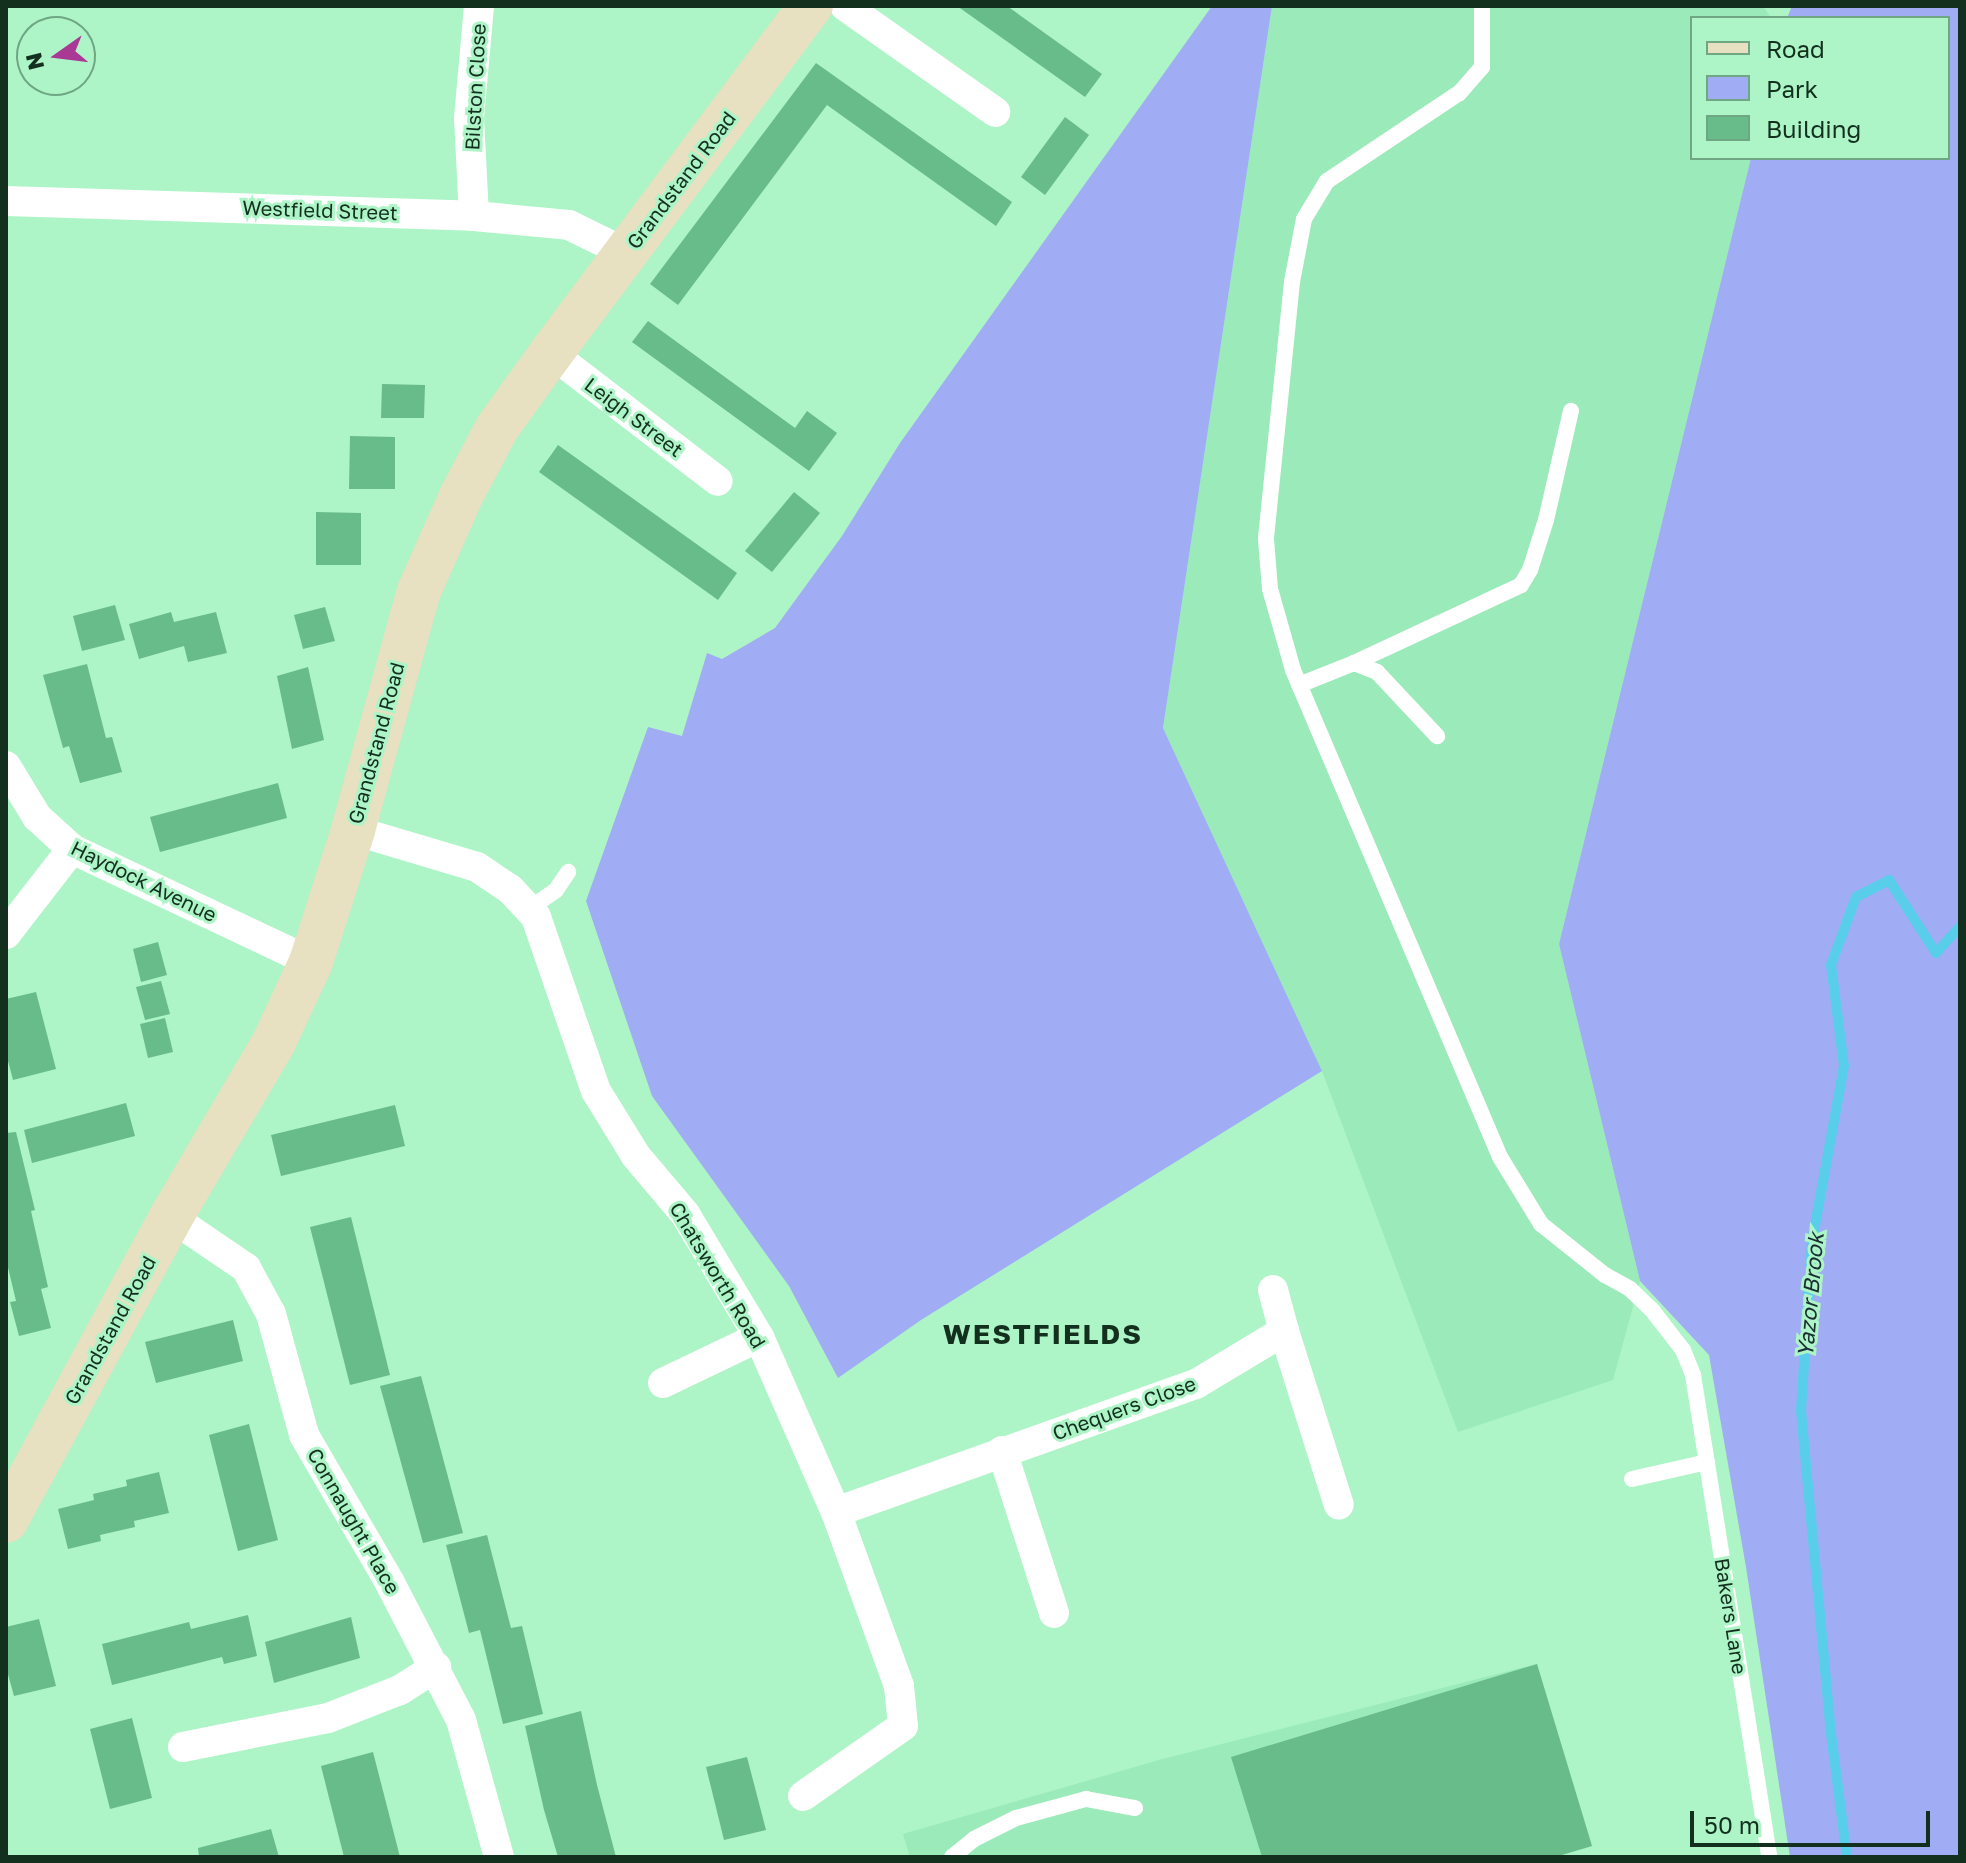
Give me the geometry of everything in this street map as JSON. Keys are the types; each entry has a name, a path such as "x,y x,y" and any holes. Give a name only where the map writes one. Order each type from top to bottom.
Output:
{"street":[{"name":"Bilston Close","path":"474,216 469,118 479,6"},
{"name":"Grandstand Road","path":"6,1521 171,1217 274,1042 311,962 353,830 419,591 445,527 497,428 811,6"},
{"path":"845,6 995,112"},
{"name":"Westfield Street","path":"6,201 474,216 569,225 626,253"},
{"name":"Leigh Street","path":"551,353 718,481"},
{"name":"Haydock Avenue","path":"6,766 37,817 72,849 311,962"},
{"name":"Chatsworth Road","path":"353,830 477,867 510,889 536,917 596,1091 636,1156 685,1214 759,1337 836,1512 899,1686 903,1726 803,1796"},
{"path":"6,934 72,849"},
{"name":"Connaught Place","path":"171,1217 246,1268 271,1314 304,1435 436,1667 461,1720 499,1857"},
{"path":"1273,1290 1339,1505"},
{"name":"Chequers Close","path":"836,1512 1196,1384 1284,1331"},
{"path":"663,1383 759,1337"},
{"path":"1002,1451 1054,1613"},
{"path":"183,1747 328,1718 400,1690 436,1667"}],"lane":[{"name":"Bakers Lane","path":"1482,6 1482,67 1459,93 1327,181 1304,219 1292,282 1266,539 1270,589 1299,685 1500,1157 1541,1224 1605,1275 1630,1289 1652,1310 1683,1350 1693,1375 1769,1857"},
{"path":"1299,685 1354,663 1521,585 1530,570 1546,520 1571,411"},
{"path":"1354,663 1377,672 1437,736"},
{"path":"529,909 556,890 568,872"},
{"path":"1632,1479 1707,1462"},
{"path":"952,1857 974,1839 1016,1818 1086,1799 1135,1808"}],"shaded area":[{"path":"1272,6 1763,6 1770,16 1690,16 1690,160 1751,160 1559,944 1640,1281 1613,1380 1458,1432 1322,1071 1163,728"},
{"path":"1537,1664 1592,1846 1555,1857 910,1857 903,1834 1159,1760"}],"green space":[{"path":"1212,6 1272,6 1163,728 1322,1071 921,1320 838,1378 789,1286 652,1096 586,901 648,727 682,736 707,653 722,659 775,628 842,536 900,443"},
{"path":"1792,6 1960,6 1960,1857 1790,1857 1746,1567 1709,1355 1640,1281 1559,944 1751,160 1950,160 1950,16 1788,16"}],"building":[{"path":"957,6 1007,6 1102,74 1085,97"},
{"path":"816,63 1012,202 996,226 827,105 678,305 650,284"},
{"path":"1065,117 1089,135 1045,195 1021,177"},
{"path":"648,321 795,428 807,411 837,433 809,471 632,342"},
{"path":"382,384 425,385 424,418 381,418"},
{"path":"350,436 395,437 395,489 349,489"},
{"path":"558,445 737,573 718,600 539,472"},
{"path":"794,492 820,513 772,572 745,551"},
{"path":"316,512 361,513 361,565 316,565"},
{"path":"115,605 125,640 82,651 73,616"},
{"path":"325,607 335,641 303,649 294,615"},
{"path":"171,612 174,622 216,612 227,653 188,662 184,646 139,659 129,624"},
{"path":"87,664 106,738 112,737 122,772 80,783 69,746 63,748 43,675"},
{"path":"308,667 324,740 292,749 277,676"},
{"path":"278,783 287,818 160,852 150,817"},
{"path":"158,942 167,975 141,982 133,949"},
{"path":"161,981 170,1014 145,1020 136,987"},
{"path":"36,992 56,1069 13,1080 6,1053 6,999"},
{"path":"165,1018 173,1052 148,1058 140,1024"},
{"path":"126,1103 135,1136 32,1163 24,1130"},
{"path":"395,1105 405,1146 281,1176 271,1135"},
{"path":"16,1132 35,1210 31,1211 48,1287 41,1289 51,1328 19,1336 10,1302 16,1301 6,1259 6,1133"},
{"path":"351,1217 390,1375 350,1385 310,1227"},
{"path":"233,1320 243,1361 156,1383 145,1342"},
{"path":"421,1376 463,1533 423,1543 380,1386"},
{"path":"249,1424 278,1540 238,1551 209,1435"},
{"path":"159,1472 169,1513 134,1521 135,1527 100,1535 101,1541 68,1549 58,1509 94,1500 93,1494 127,1486 126,1480"},
{"path":"487,1535 511,1628 522,1626 543,1714 503,1724 480,1630 469,1633 446,1545"},
{"path":"248,1615 257,1656 224,1664 222,1657 112,1685 102,1644 189,1622 191,1629"},
{"path":"351,1617 360,1658 274,1683 265,1642"},
{"path":"39,1619 56,1686 14,1696 6,1667 6,1627"},
{"path":"1537,1664 1592,1846 1555,1857 1262,1857 1231,1757"},
{"path":"581,1711 616,1857 558,1857 544,1810 525,1726"},
{"path":"132,1718 152,1798 110,1809 90,1729"},
{"path":"373,1752 400,1857 344,1857 321,1766"},
{"path":"747,1757 766,1830 724,1840 706,1767"},
{"path":"271,1829 279,1857 199,1857 198,1848"}],"waterway":[{"name":"Yazor Brook","path":"1847,1857 1831,1734 1801,1411 1812,1242 1844,1066 1831,965 1856,897 1889,880 1936,953 1960,926"}],"district":[{"name":"WESTFIELDS","path":"1043,1334"}]}
